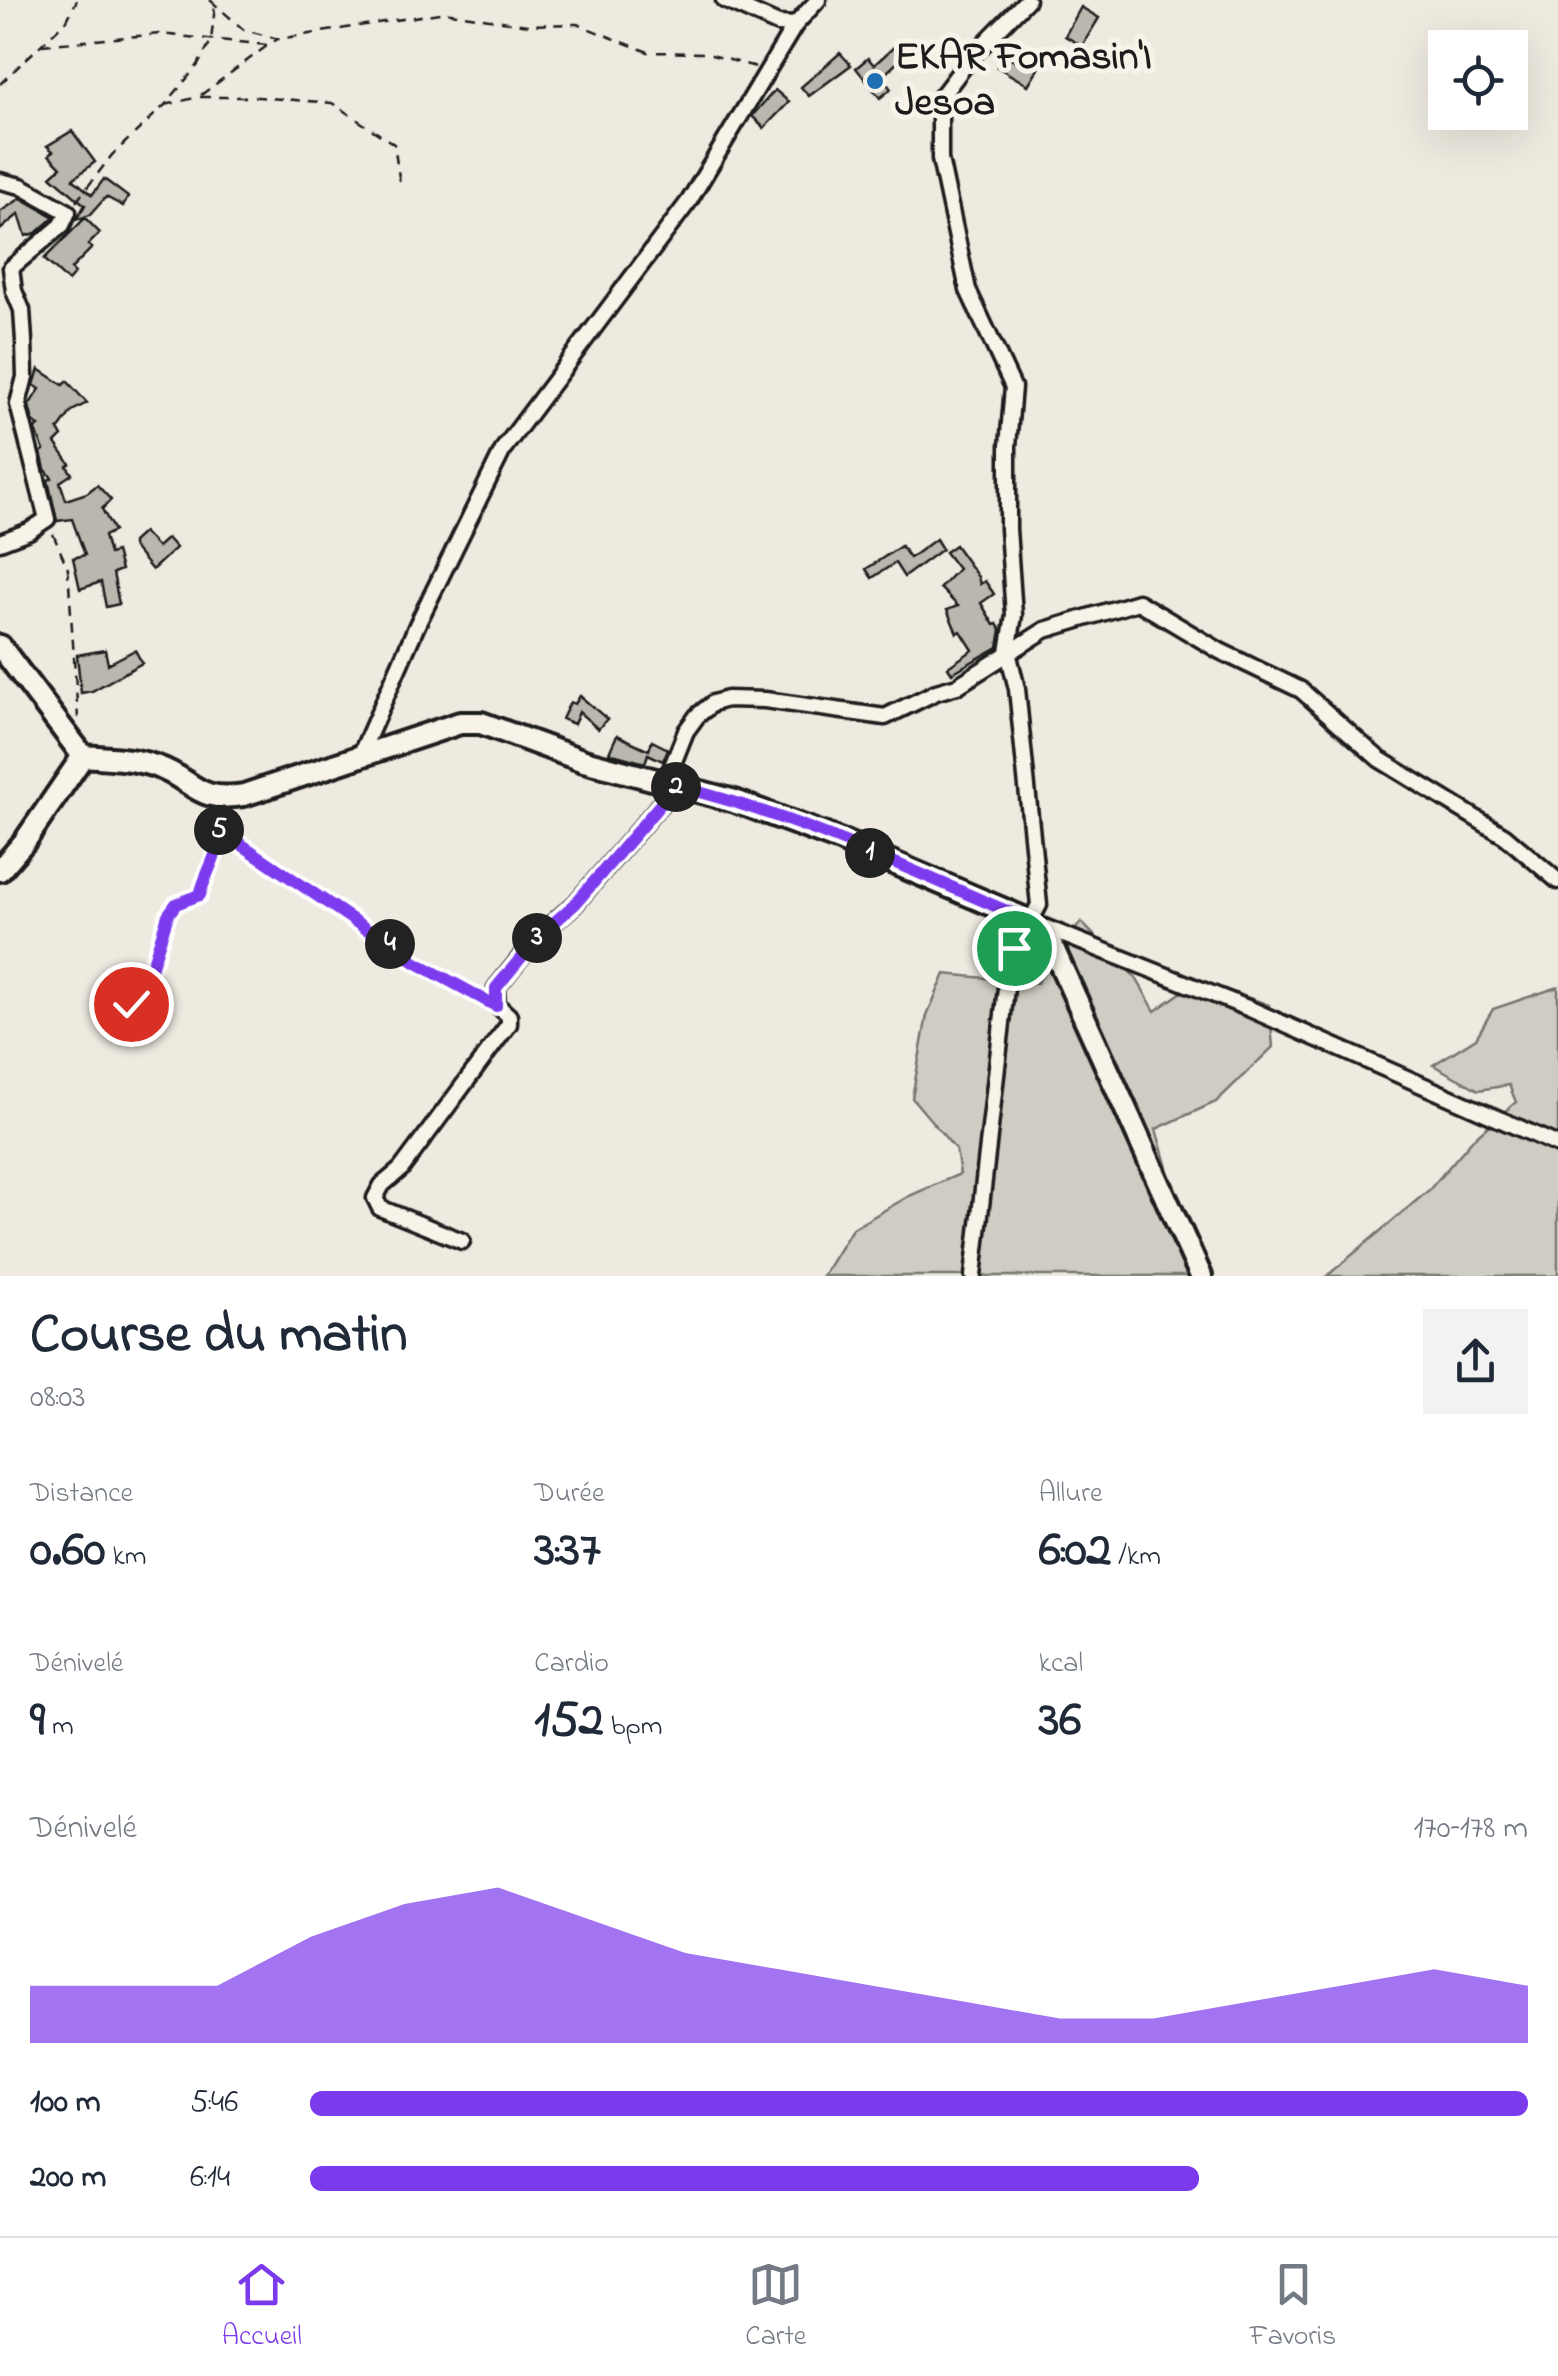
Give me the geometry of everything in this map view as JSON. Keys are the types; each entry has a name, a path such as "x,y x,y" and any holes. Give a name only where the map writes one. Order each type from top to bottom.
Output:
{"street":[{"path":"724,0 778,24 795,25"},
{"path":"359,759 417,625 504,448 688,201 795,25 818,0"},
{"path":"973,1276 1010,962 1039,905 1017,689 1008,652 1014,615 1008,496 1012,387 968,290 940,159 940,98 971,58 1027,0"},
{"path":"0,180 21,186 68,212 62,225 11,268 22,310 24,341 25,377 18,404 47,519 29,532 0,542"},
{"path":"462,1241 380,1208 375,1198 382,1185 402,1169 509,1024 509,1016 496,1006 496,988 539,936 575,904 670,785 686,731 713,703 727,699 765,700 847,710 880,719 936,692 958,686 1045,630 1138,602 1220,651 1301,690 1379,759 1505,836 1558,881"},
{"path":"0,646 78,748 150,764 207,796 222,798 472,722 584,760 735,801 842,841 1250,1009 1558,1145"},
{"path":"0,870 25,842 78,748"},
{"path":"1030,921 1053,948 1201,1276"}],"path":[{"path":"0,84 67,20 77,0"},
{"path":"210,0 244,30 279,39"},
{"path":"68,212 112,155 165,105 198,65 212,40 215,4"},
{"path":"199,97 279,39 446,12 527,25 577,24 648,52 704,53 768,72"},
{"path":"42,45 159,34 268,45"},
{"path":"165,105 199,97 332,103 394,144 400,184"},
{"path":"47,519 68,570 80,714 78,748"},
{"path":"114,1014 131,1004 145,988 168,915 176,904 200,895 206,873 219,852 220,830 415,962 496,1006"}],"shaded area":[{"path":"1081,922 1136,978 1155,1011 1199,980 1269,1005 1273,1047 1216,1102 1156,1129 1201,1276 823,1276 852,1229 909,1196 960,1174 956,1150 912,1098 927,1015 945,974 1037,983"},
{"path":"1558,987 1558,1276 1327,1276 1429,1190 1473,1139 1516,1102 1509,1085 1479,1090 1433,1065 1476,1038 1493,1009"}],"building":[{"path":"1081,7 1099,18 1082,46 1065,36"},
{"path":"895,46 904,56 882,77 891,89 880,98 856,68 868,58 874,65"},
{"path":"840,53 851,65 809,96 801,87"},
{"path":"1006,55 1022,66 1028,57 1041,64 1028,85 997,67"},
{"path":"775,90 789,102 764,128 752,116"},
{"path":"72,131 95,162 73,179 92,195 104,179 128,197 123,206 106,197 90,215 76,220 85,205 51,176 61,167 49,155 53,151 47,146"},
{"path":"21,198 54,217 36,233 26,236 19,214 0,230 0,212"},
{"path":"85,218 100,233 88,245 92,248 71,269 75,273 68,281 44,259"},
{"path":"39,369 63,385 67,381 87,403 72,411 58,430 62,436 55,443 70,464 67,466 72,474 60,482 66,500 97,485 111,500 102,509 114,531 104,536 109,554 116,552 121,570 113,573 119,604 106,607 101,582 80,589 73,558 85,555 72,519 57,521 48,480 52,478 45,469 41,452 44,450 35,429 39,426 33,422 29,405 40,389 34,385"},
{"path":"143,532 157,547 167,538 176,548 152,570 132,546"},
{"path":"936,539 942,549 904,577 895,563 872,578 866,569 901,546 910,558"},
{"path":"955,545 980,584 985,581 994,594 981,603 1001,630 998,647 952,673 948,667 973,650 961,631 957,633 947,610 958,606 940,588 958,569 945,552"},
{"path":"105,650 108,664 135,650 142,663 92,691 81,693 77,655"},
{"path":"580,696 607,719 598,729 579,712 574,724 562,719 570,702 575,704"},
{"path":"617,735 649,750 652,741 668,749 663,761 648,754 645,763 609,753"}],"place":[{"name":"EKAR Fomasin'I Jesoa","path":"875,81"}],"route":[{"path":"131,1004 145,988 168,915 176,904 200,895 206,873 219,852 220,830 415,962 496,1006 496,988 539,936 575,904 676,786 735,801 842,841 1030,921 1014,948"}]}
